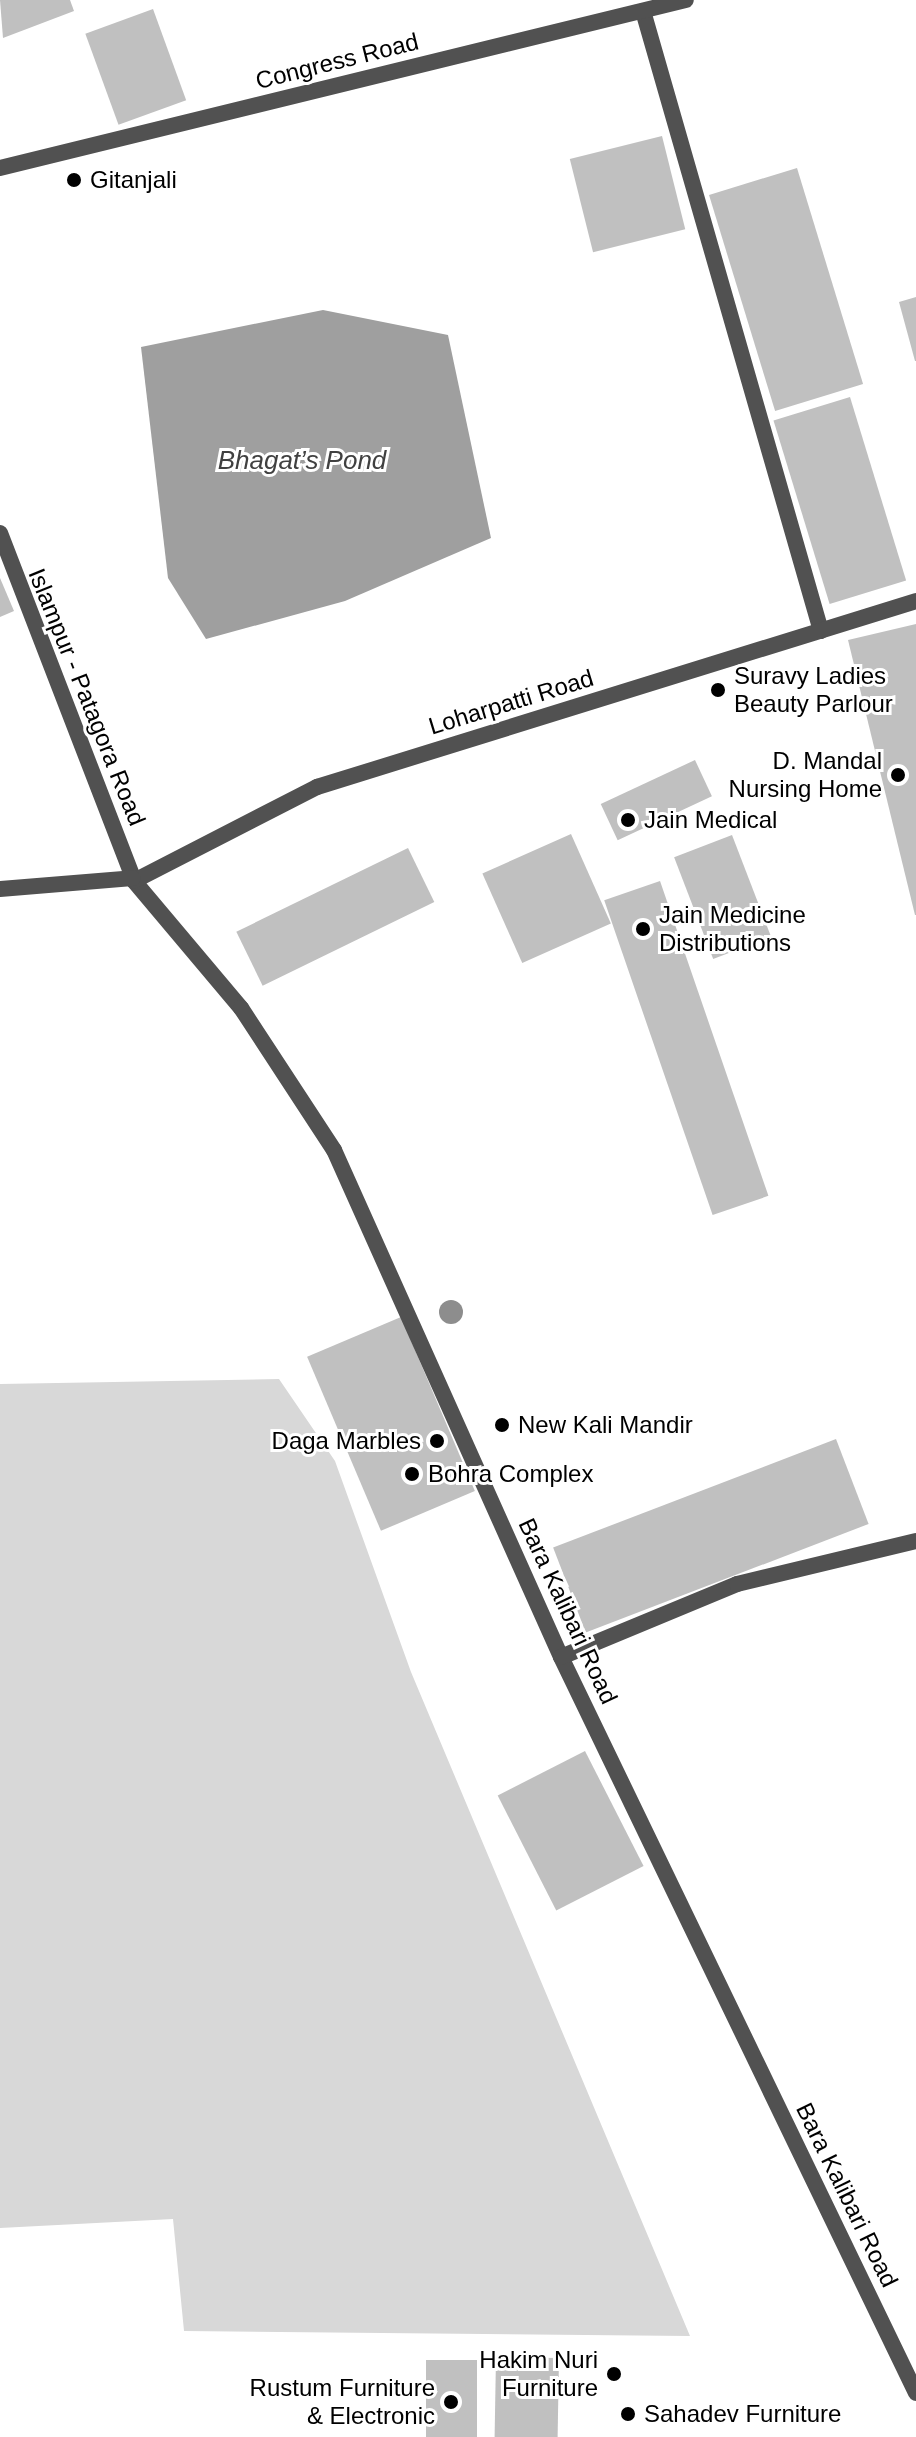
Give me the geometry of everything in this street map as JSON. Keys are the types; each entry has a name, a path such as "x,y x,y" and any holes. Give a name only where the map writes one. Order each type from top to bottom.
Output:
{"street":[{"name":"Congress Road","path":"0,168 686,0"},
{"path":"643,11 821,631"},
{"name":"Islampur - Patagora Road","path":"0,533 134,880"},
{"name":"Loharpatti Road","path":"134,880 317,787 916,601"},
{"path":"0,889 134,880"},
{"name":"Bara Kalibari Road","path":"134,880 241,1008 334,1150 561,1657 916,2393"},
{"path":"561,1657 737,1584 916,1541"}],"shaded area":[{"path":"279,1379 335,1461 411,1672 690,2336 184,2331 173,2219 0,2228 0,1384"}],"water":[{"name":"Bhagat’s Pond","path":"323,310 448,335 491,538 345,601 206,639 168,578 141,347"}],"building":[{"path":"0,0 70,0 74,11 3,38"},
{"path":"153,9 186,100 119,125 85,34"},
{"path":"662,136 685,229 593,252 570,159"},
{"path":"797,168 863,384 775,411 709,195"},
{"path":"916,297 916,361 915,361 899,302"},
{"path":"850,397 906,581 830,604 773,420"},
{"path":"0,578 14,611 0,617"},
{"name":"D. Mandal Nursing Home","path":"916,624 916,915 915,915 848,640"},
{"path":"695,760 712,796 618,840 601,804"},
{"path":"571,834 611,924 522,963 482,873"},
{"path":"732,835 771,937 713,959 674,857"},
{"path":"408,848 434,902 263,986 236,932"},
{"path":"660,881 768,1196 713,1215 604,900"},
{"path":"401,1317 475,1491 381,1531 307,1357"},
{"path":"836,1439 869,1524 586,1633 553,1548"},
{"path":"585,1751 644,1866 556,1910 498,1795"},
{"path":"496,2357 559,2358 558,2437 495,2437"},
{"path":"426,2360 477,2360 477,2437 426,2437"}],"place":[{"name":"Gitanjali","path":"74,180"},
{"name":"Suravy Ladies Beauty Parlour","path":"718,690"},
{"name":"D. Mandal Nursing Home","path":"898,775"},
{"name":"Jain Medical","path":"628,820"},
{"name":"Jain Medicine Distributions","path":"643,929"},
{"name":"New Kali Mandir","path":"502,1425"},
{"name":"Daga Marbles","path":"437,1441"},
{"name":"Bohra Complex","path":"412,1474"},
{"name":"Hakim Nuri Furniture","path":"614,2374"},
{"name":"Rustum Furniture & Electronic","path":"451,2402"},
{"name":"Sahadev Furniture","path":"628,2414"}]}
